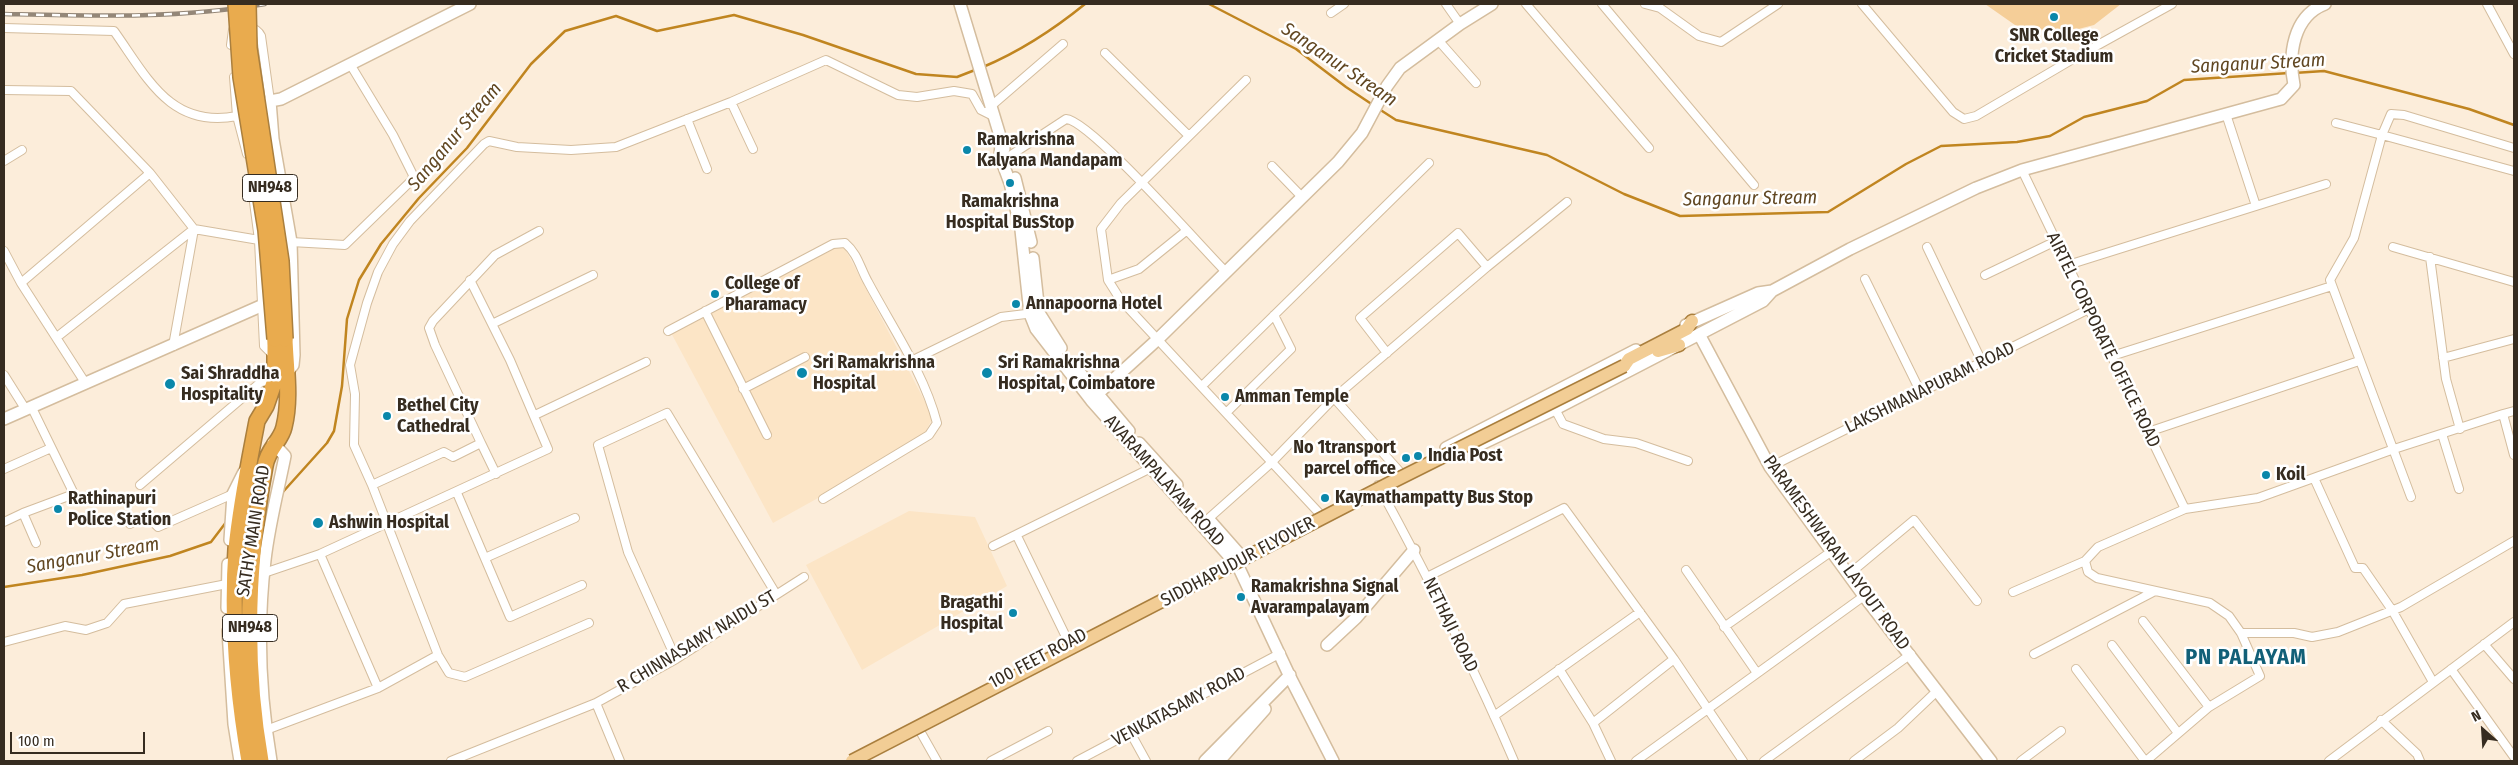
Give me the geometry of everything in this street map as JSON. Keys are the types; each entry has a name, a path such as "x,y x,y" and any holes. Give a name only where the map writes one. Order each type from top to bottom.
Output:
{"highway":[{"name":"NH948","path":"236,4 241,77 266,230 280,339 274,357"},
{"name":"NH948","path":"248,4 249,48 281,261 281,377"},
{"name":"SATHY MAIN ROAD","path":"274,357 281,377 286,418 277,440"},
{"name":"SATHY MAIN ROAD","path":"248,464 257,421 281,377"},
{"path":"262,412 275,411 286,418"},
{"path":"254,435 277,440"},
{"name":"NH948","path":"260,761 253,707 250,619 254,538 265,464 277,440"},
{"name":"NH948","path":"248,464 236,499 236,619 241,703 249,761"}],"main road":[{"name":"SIDDHAPUDUR FLYOVER","path":"852,761 1392,482 1624,366 1687,329 1692,321"},
{"name":"SIDDHAPUDUR FLYOVER","path":"1654,350 1679,345"}],"street":[{"path":"270,102 280,99 470,4"},
{"path":"959,4 1001,143 1020,192 1029,227 1035,313"},
{"path":"1331,13 1344,4"},
{"path":"1446,4 1460,24"},
{"name":"AVARAMPALAYAM ROAD","path":"1333,761 1290,677 1281,653 1237,560 1151,468 1094,397 1158,339 1338,162 1362,133 1387,86 1400,68 1460,24 1492,4"},
{"path":"1526,4 1649,148"},
{"path":"1602,4 1754,186"},
{"path":"1645,4 1660,8 1699,36 1721,42 1778,4"},
{"path":"1862,4 1953,112 1964,119 1976,116 2172,4"},
{"path":"862,761 1320,514 1555,409 1763,301 1772,291 1850,249 1976,188 2022,170 2281,99 2294,86 2291,60 2297,29 2316,7 2325,4"},
{"path":"2487,4 2514,54"},
{"path":"140,485 261,382 281,377 293,365 291,242 272,131 261,36 254,27 233,30 230,34 237,116 248,158 259,240 264,346 274,357"},
{"path":"4,28 114,31 165,100 184,112 224,118 237,116"},
{"path":"1438,40 1476,84"},
{"path":"589,623 465,677 449,673 438,655 372,485 354,446 355,394 350,365 367,303 378,272 393,244 410,221 459,168 489,141 517,147 600,150 616,147 731,102 826,60 898,95 917,97 954,91 972,94 982,110 991,108 1063,44"},
{"path":"1105,53 1188,135"},
{"path":"291,242 345,245 412,180 413,175 393,135 350,64"},
{"path":"1246,80 1121,203 1101,229 1108,280 1120,300 1320,514"},
{"path":"4,90 70,91 150,172 194,229 259,240"},
{"path":"731,102 753,149"},
{"path":"2226,114 2256,206"},
{"path":"2411,497 2330,280 2354,238 2382,135 2391,114 2404,115 2514,148"},
{"path":"687,119 707,169"},
{"path":"1008,157 1066,119 1072,119 1090,133 1141,183 1226,272"},
{"path":"2336,122 2514,170"},
{"path":"1001,143 1000,156 1010,183 1024,247 1035,313 1094,397 1208,519 1237,560"},
{"path":"4,161 22,150"},
{"path":"1202,386 1429,163"},
{"path":"1272,166 1302,197"},
{"name":"AIRTEL CORPORATE OFFICE ROAD","path":"2022,170 2185,509"},
{"path":"21,282 150,172"},
{"path":"2068,265 2326,184"},
{"path":"1208,519 1271,463 1334,398 1487,267 1567,202"},
{"path":"57,337 194,229"},
{"path":"173,346 194,229"},
{"path":"496,474 435,346 429,328 433,321 470,280 495,255 539,231"},
{"path":"1108,280 1139,269 1186,231"},
{"path":"1387,353 1360,318 1458,233 1487,267"},
{"path":"1985,274 2056,241"},
{"path":"668,331 833,244 845,243 855,252 864,277 911,361 933,409 937,423 929,435 823,499"},
{"path":"1927,247 1982,362"},
{"path":"2393,247 2514,282"},
{"path":"4,251 21,282 86,384"},
{"path":"2430,257 2446,379 2460,429"},
{"path":"492,324 593,275"},
{"path":"1865,279 1921,392"},
{"path":"264,573 320,554 387,525 548,449 535,416 470,280"},
{"path":"2112,356 2332,286"},
{"path":"1237,560 1380,488 1400,472 1692,321 1758,292 1772,291"},
{"path":"4,419 293,293"},
{"name":"LAKSHMANAPURAM ROAD","path":"1770,467 2089,309"},
{"path":"705,311 767,435"},
{"path":"911,361 1001,317 1035,313"},
{"path":"1226,413 1291,349 1274,315"},
{"name":"PARAMESHWARAN LAYOUT ROAD","path":"1699,334 1770,467 1848,575 1991,761"},
{"path":"2443,358 2514,339"},
{"path":"743,389 805,356"},
{"path":"2148,432 2359,361"},
{"path":"535,416 646,362"},
{"path":"4,375 29,409 74,494 4,522"},
{"path":"1334,398 1400,472"},
{"path":"1555,409 1563,424 1604,439 1636,443 1688,461"},
{"path":"2013,592 2085,561 2098,547 2185,509 2258,498 2394,449 2514,411"},
{"path":"676,659 628,552 598,445 667,413 776,594"},
{"path":"2503,414 2514,456"},
{"path":"2442,434 2458,490"},
{"name":"SATHY MAIN ROAD","path":"271,761 266,730 261,642 267,544 278,495 284,456 277,440"},
{"path":"372,485 444,452 452,457 481,443"},
{"path":"4,469 51,448"},
{"name":"SATHY MAIN ROAD","path":"240,761 229,663 227,584 230,539 236,499 240,479 248,464"},
{"path":"993,546 1017,536 1151,468"},
{"path":"2314,478 2355,568 2363,568 2392,610 2433,682"},
{"name":"NETHAJI ROAD","path":"1380,488 1414,550 1514,761"},
{"path":"457,493 510,617 582,585"},
{"path":"130,524 146,515 158,527 236,499"},
{"path":"1427,577 1564,508 1674,659 1743,761"},
{"path":"23,514 36,543"},
{"path":"485,558 574,518"},
{"path":"1848,575 1914,520 1977,601"},
{"path":"1017,536 1069,643"},
{"path":"2241,633 2294,633 2312,637 2326,636 2414,600 2514,541"},
{"path":"1327,645 1356,618 1414,550"},
{"path":"1724,627 1832,551"},
{"path":"320,554 378,688"},
{"name":"100 FEET ROAD","path":"844,761 1069,643 1237,560"},
{"path":"2076,669 2146,761 2209,707 2260,676 2241,633 2229,616 2210,603 2096,578 2088,572 2085,561"},
{"path":"1686,570 1757,673"},
{"name":"R CHINNASAMY NAIDU ST","path":"451,761 596,703 676,659 804,577"},
{"path":"4,642 65,626 86,630 107,623 124,604 227,584"},
{"path":"2034,654 2155,591"},
{"path":"1636,761 1864,596"},
{"path":"1494,716 1640,612"},
{"path":"2144,621 2209,707"},
{"path":"2329,761 2381,720 2514,622"},
{"path":"2484,644 2514,679"},
{"path":"2112,645 2178,733"},
{"name":"VENKATASAMY ROAD","path":"1077,761 1281,653"},
{"path":"1769,760 1910,654"},
{"path":"266,730 378,688 438,655"},
{"path":"1593,723 1674,659"},
{"path":"2451,669 2514,757"},
{"path":"1559,670 1593,723 1611,761"},
{"path":"1206,761 1290,677"},
{"path":"1218,761 1290,677"},
{"path":"1855,761 1898,728 1937,690"},
{"path":"596,703 620,761"},
{"path":"2381,720 2417,754 2420,761"},
{"path":"920,731 937,761"},
{"path":"991,761 1048,731"},
{"path":"2021,761 2061,731"},
{"path":"1130,732 1146,761"}],"shaded area":[{"name":"SNR College Cricket Stadium","path":"1985,4 2121,4 2094,25 2063,33 2015,25"},
{"name":"Sri Ramakrishna Hospital","path":"840,239 933,417 925,433 865,472 773,523 669,329"},
{"path":"909,511 975,517 1007,586 862,670 806,565"}],"waterway":[{"name":"Sanganur Stream","path":"983,67 1036,39 1061,23 1085,4"},
{"name":"Sanganur Stream","path":"1209,4 1296,49 1373,105"},
{"name":"Sanganur Stream","path":"282,493 327,443 334,431 342,386 347,319 359,280 381,244 419,198 467,148 531,64 565,31 616,16 657,31 734,15 803,35 916,74 957,77 975,70"},
{"name":"Sanganur Stream","path":"2294,73 2324,71 2469,109 2514,125"},
{"name":"Sanganur Stream","path":"1379,109 1396,120 1547,155 1624,194 1680,216 1828,212 1906,164 1941,146 2017,142 2050,136 2084,117 2147,101 2184,80 2289,73"},
{"name":"Sanganur Stream","path":"4,587 82,575 170,556 211,542 227,521"}],"railway":[{"path":"4,14 102,16 167,14 232,9 265,4"}],"place":[{"name":"SNR College Cricket Stadium","path":"2054,17"},
{"name":"Ramakrishna Kalyana Mandapam","path":"967,150"},
{"name":"Ramakrishna Hospital BusStop","path":"1010,183"},
{"name":"College of Pharamacy","path":"715,294"},
{"name":"Annapoorna Hotel","path":"1016,304"},
{"name":"Sri Ramakrishna Hospital","path":"802,373"},
{"name":"Sri Ramakrishna Hospital, Coimbatore","path":"987,373"},
{"name":"Sai Shraddha Hospitality","path":"170,384"},
{"name":"Amman Temple","path":"1225,397"},
{"name":"Bethel City Cathedral","path":"387,416"},
{"name":"India Post","path":"1418,456"},
{"name":"No 1transport parcel office","path":"1406,458"},
{"name":"Koil","path":"2266,475"},
{"name":"Kaymathampatty Bus Stop","path":"1325,498"},
{"name":"Rathinapuri Police Station","path":"58,509"},
{"name":"Ashwin Hospital","path":"318,523"},
{"name":"Ramakrishna Signal Avarampalayam","path":"1241,597"},
{"name":"Bragathi Hospital","path":"1013,613"}],"district":[{"name":"PN PALAYAM","path":"2246,658"}]}
